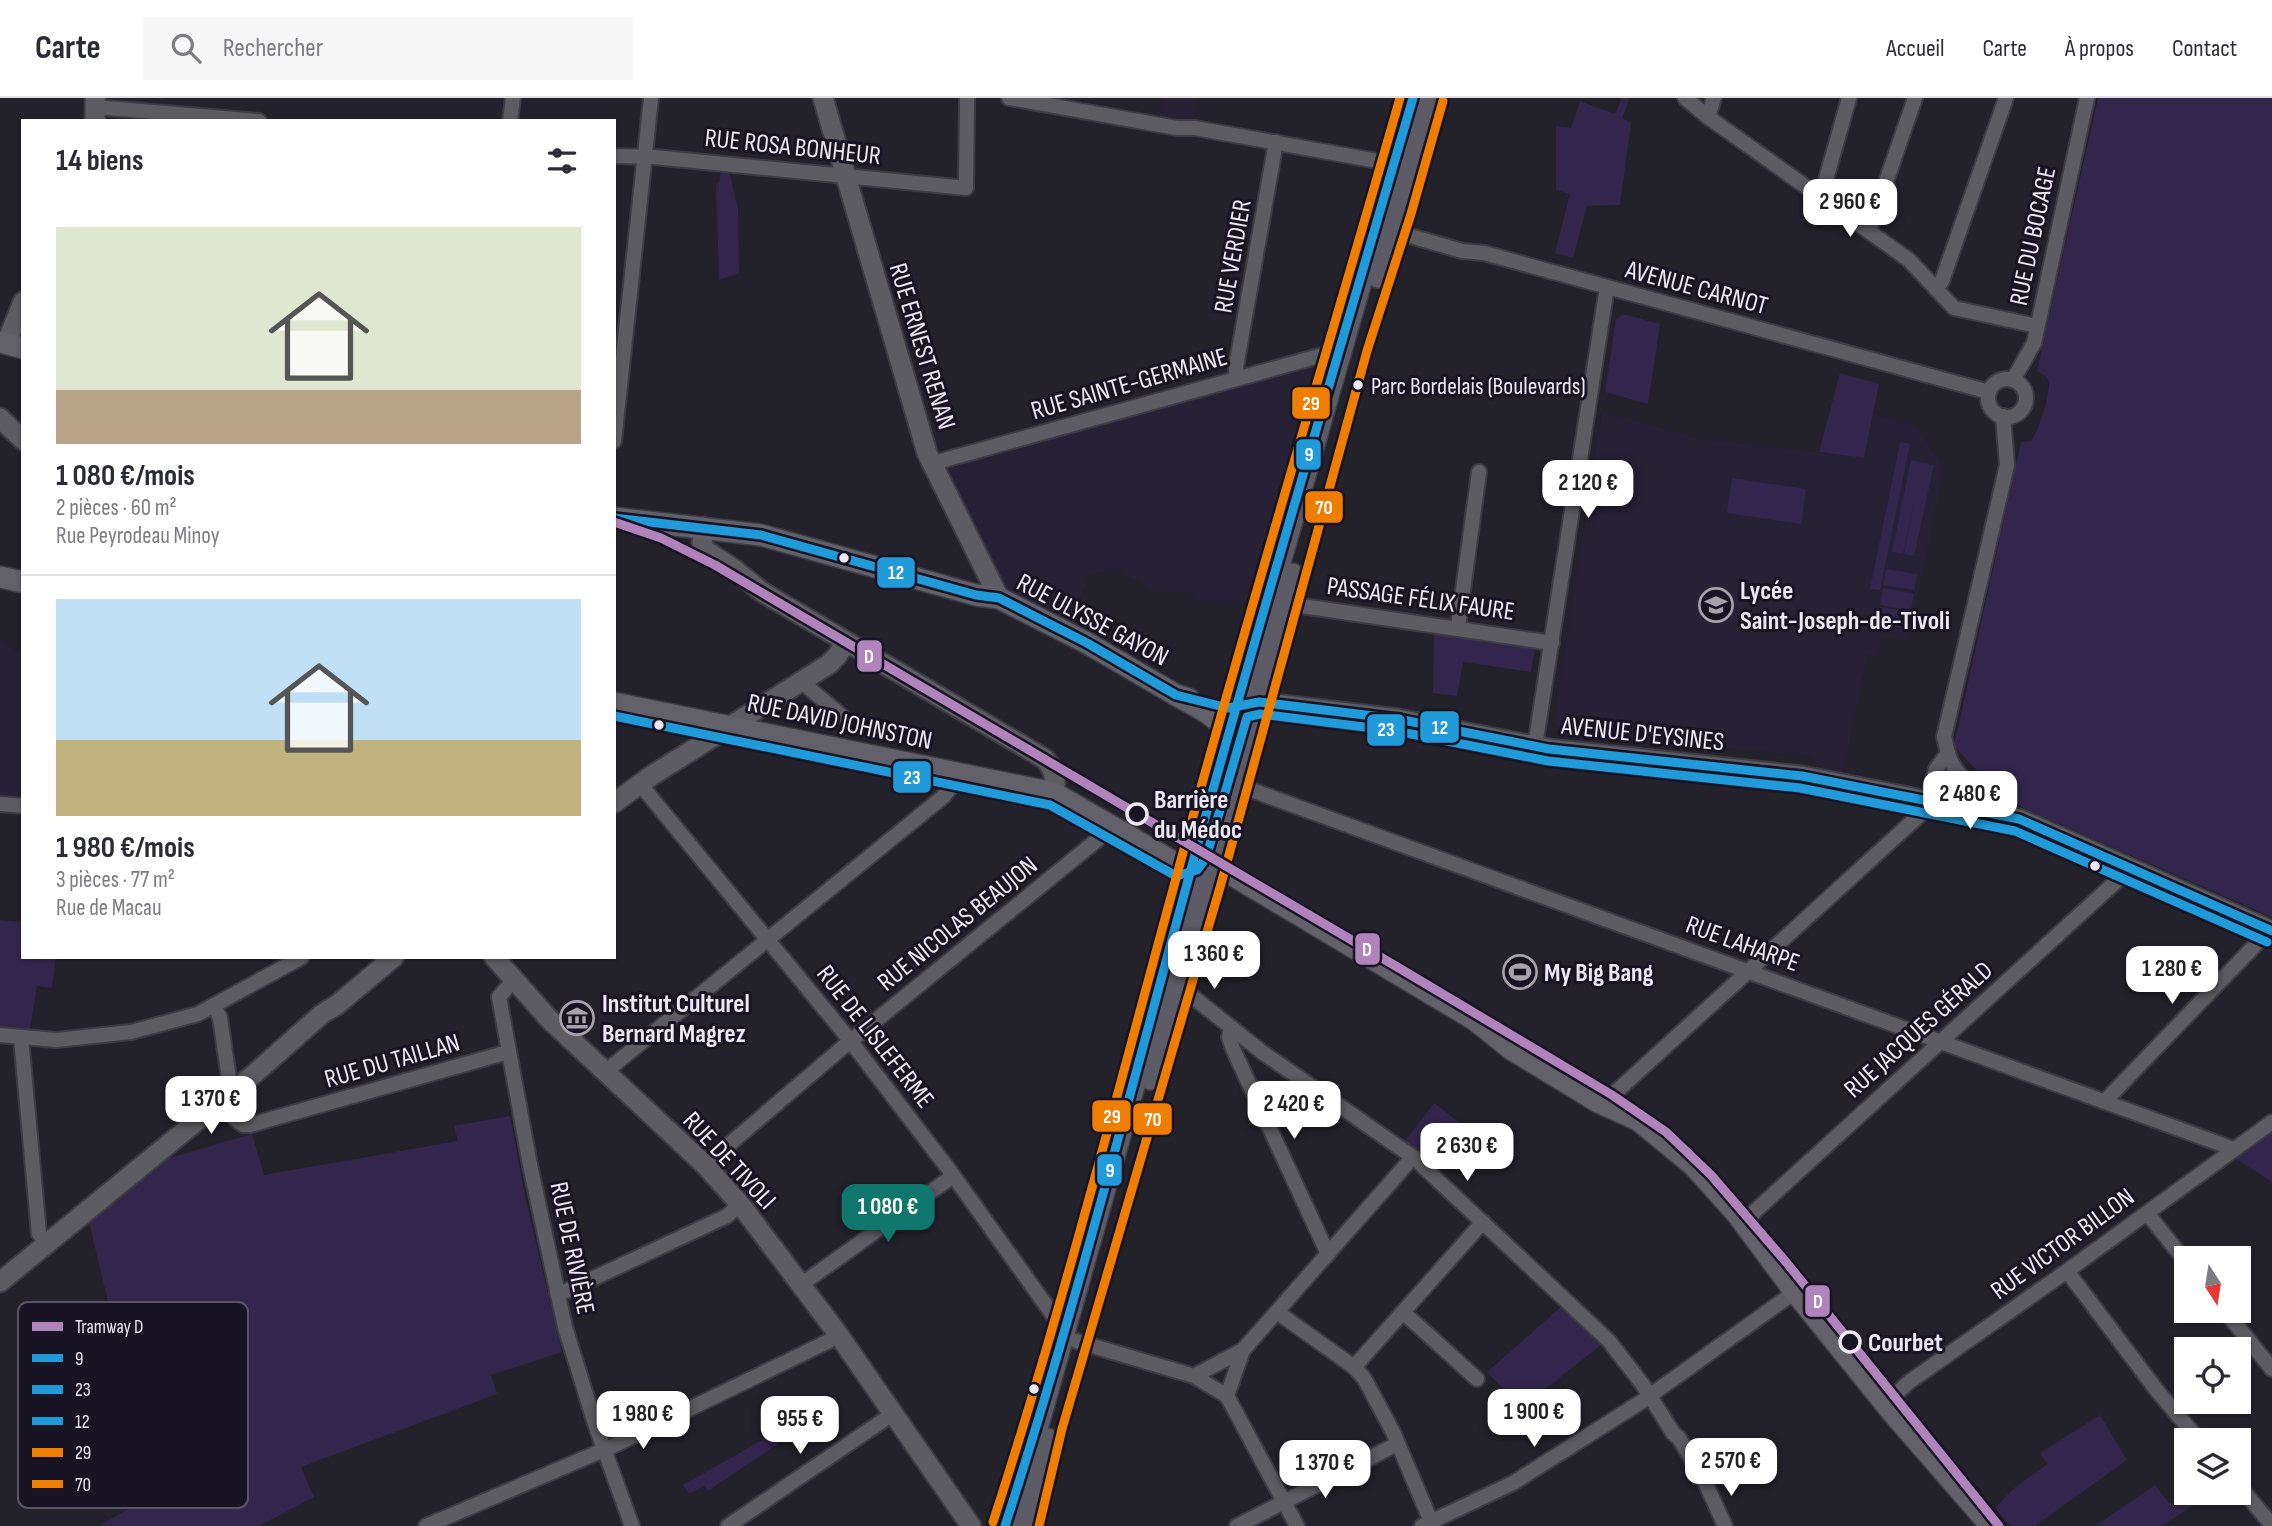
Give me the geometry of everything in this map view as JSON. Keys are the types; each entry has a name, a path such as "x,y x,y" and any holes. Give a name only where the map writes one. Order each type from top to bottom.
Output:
{"main road":[{"path":"1026,1526 1071,1332 1193,867 1229,735 1248,705 1285,600 1355,348 1383,234 1394,164 1413,98"},
{"path":"1186,961 1193,867 1235,784 1248,705 1279,568 1341,350 1430,98"},
{"name":"RUE ULYSSE GAYON","path":"616,518 761,535 976,595 999,598 1087,643 1176,695 1221,722 1229,735"},
{"name":"RUE ULYSSE GAYON","path":"1176,695 1217,706 1248,705"},
{"name":"RUE DAVID JOHNSTON","path":"616,703 1054,793 1475,1020 1501,1043 1601,1103 1638,1120 1673,1147 1719,1193 1891,1411 1991,1526"},
{"path":"1005,1526 1071,1332 1179,990 1186,961 1193,867"}],"street":[{"path":"510,119 513,98"},
{"path":"616,423 650,98"},
{"name":"RUE ERNEST RENAN","path":"823,98 932,465 999,598"},
{"name":"RUE ROSA BONHEUR","path":"616,156 967,188 967,98"},
{"path":"1009,98 1087,105 1394,164"},
{"path":"1685,98 1917,267 1954,308 2037,326"},
{"path":"1708,117 1714,98"},
{"path":"1821,197 1849,98"},
{"path":"1869,231 1915,98"},
{"path":"1936,289 1942,281 2006,98"},
{"name":"RUE DU BOCAGE","path":"2012,380 2029,352 2037,326 2087,98"},
{"path":"95,109 232,119"},
{"name":"RUE VERDIER","path":"1237,378 1236,367 1276,142"},
{"name":"AVENUE CARNOT","path":"1383,234 1462,251 1484,253 1989,392"},
{"path":"1535,746 1607,288"},
{"path":"8,340 21,307"},
{"name":"RUE SAINTE-GERMAINE","path":"932,465 1341,350"},
{"path":"2012,380 2024,392 2025,403 2019,412 2003,416 1997,414 1989,405 1989,392 1996,383 2012,380"},
{"path":"1601,1103 1925,810 1936,769 1948,753 1944,737 2007,465 2003,416"},
{"path":"0,418 21,438"},
{"path":"1458,627 1479,472"},
{"path":"703,527 702,545 705,550 734,569 762,593 1045,759 1053,770 1056,781 1054,793"},
{"name":"PASSAGE FÉLIX FAURE","path":"1285,600 1302,606 1552,643"},
{"path":"616,802 829,664 846,642"},
{"path":"804,680 809,688 842,716"},
{"name":"AVENUE D'EYSINES","path":"1248,705 1398,719 1535,746 1802,776 2019,820"},
{"name":"AVENUE D'EYSINES","path":"1948,753 1961,775 1987,798 2019,820 2269,929"},
{"path":"605,1072 944,796 953,784 955,773"},
{"name":"RUE DE LISLEFERME","path":"640,784 851,1041 1053,1315 1071,1332"},
{"name":"RUE LAHARPE","path":"1235,784 2234,1149"},
{"path":"0,804 21,806"},
{"name":"RUE NICOLAS BEAUJON","path":"705,1166 851,1041 1102,836 1111,825"},
{"name":"RUE JACQUES GÉRALD","path":"1750,1230 1752,1215 2121,877 2126,867"},
{"path":"2104,1102 2269,929"},
{"path":"0,1035 56,1040 131,1032 198,1014 298,959"},
{"path":"0,1282 392,959"},
{"name":"RUE DE TIVOLI","path":"496,959 549,1019 705,1166 740,1204 838,1334 971,1526"},
{"name":"RUE DE RIVIÈRE","path":"514,980 499,997 557,1293 604,1450 632,1526"},
{"path":"1157,1000 1171,991 1188,993 1348,1114 1413,1157 1609,1341 1650,1395 1706,1484 1725,1526"},
{"path":"214,1005 220,1018 231,1094"},
{"path":"1231,1027 1229,1037 1233,1049 1328,1254"},
{"path":"21,1038 39,1234 47,1244"},
{"name":"RUE DU TAILLAN","path":"231,1094 235,1119 243,1125 250,1125 508,1052"},
{"name":"RUE VICTOR BILLON","path":"1891,1411 1894,1396 1909,1382 2272,1122"},
{"path":"1194,1376 1242,1350 1413,1157"},
{"path":"802,1284 953,1176"},
{"path":"557,1293 727,1216 740,1204"},
{"path":"2147,1213 2174,1247"},
{"path":"1354,1367 1483,1222"},
{"path":"2067,1271 2158,1392 2189,1428"},
{"path":"1277,1312 1354,1367 1375,1397 1393,1432 1429,1525 1513,1483 1650,1395 1795,1292"},
{"path":"1403,1312 1477,1379"},
{"path":"2235,1323 2272,1369"},
{"path":"1071,1332 1194,1376 1227,1396 1297,1526"},
{"path":"426,1526 604,1450 829,1341 838,1334"},
{"path":"1227,1396 1242,1350"},
{"path":"727,1526 894,1413"},
{"path":"1237,1526 1397,1444"},
{"path":"2251,1500 2272,1525"}],"shaded area":[{"path":"1162,98 1200,98 1195,122 1159,116"},
{"path":"1622,98 1630,98 1622,118 1631,123 1620,205 1587,206 1573,258 1555,253 1570,194 1556,190 1556,126 1571,128 1580,101 1615,114"},
{"path":"2098,98 2272,98 2272,917 2023,808 1993,788 1954,746 2021,442 2031,441 2034,436 2047,397 2049,384 2045,376 2037,371"},
{"path":"721,171 729,172 738,208 739,273 719,280 716,184 719,183"},
{"path":"1623,314 1660,324 1648,404 1605,392 1616,319"},
{"path":"1307,368 1318,371 1252,603 1195,602 1195,593 1154,592 1116,569 1085,576 1086,584 1068,625 1006,593 946,474 947,469 969,462"},
{"path":"1840,373 1879,384 1864,458 1819,452"},
{"path":"1602,411 1697,438 1864,458 1873,413 1917,426 1944,468 1909,641 1881,637 1878,657 1868,655 1843,773 1823,769 1810,756 1629,739 1561,729 1554,722"},
{"path":"1900,442 1910,444 1880,590 1870,589"},
{"path":"1911,460 1934,465 1914,556 1904,554 1914,502 1903,554 1892,552"},
{"path":"1732,478 1806,489 1801,524 1727,513"},
{"path":"1886,569 1917,574 1914,590 1883,585"},
{"path":"1883,588 1914,594 1911,610 1880,605"},
{"path":"1880,607 1911,612 1908,629 1877,623"},
{"path":"1434,627 1536,644 1531,672 1463,662 1457,696 1433,693"},
{"path":"0,638 17,654 21,651 21,800 0,797"},
{"path":"0,920 21,922 21,959 56,959 52,988 37,986 30,1030 0,1026"},
{"path":"1434,1103 1464,1126 1433,1167 1405,1141"},
{"path":"510,1116 525,1196 562,1352 491,1375 497,1394 301,1467 314,1497 259,1526 99,1526 130,1508 248,1508 248,1302 108,1302 89,1222 166,1159 252,1134 264,1175 458,1141 454,1126"},
{"path":"2272,1132 2272,1182 2235,1158"},
{"path":"1562,1306 1601,1345 1521,1408 1487,1372"},
{"path":"820,1407 824,1413 708,1491 704,1486 689,1494 683,1485"},
{"path":"2100,1415 2127,1460 2035,1526 2010,1526 1995,1508 2013,1489 2047,1464 2040,1453"},
{"path":"2155,1485 2169,1503 2193,1505 2162,1526 2095,1526"}],"tram line":[{"name":"D","path":"616,523 661,538 715,565 1399,968 1612,1095 1666,1132 1711,1175 1786,1262 1999,1526"}],"transit line":[{"name":"29","path":"993,1522 1072,1260 1217,730 1400,98"},
{"name":"9","path":"1005,1526 1084,1263 1229,731 1413,98"},
{"name":"70","path":"1039,1526 1062,1429 1221,884 1367,351 1411,214 1443,101"},
{"name":"12","path":"616,518 761,535 976,595 999,598 1087,643 1176,695 1228,708 1259,702 1398,719 1549,749 1802,776 2019,819 2272,931"},
{"name":"23","path":"616,716 1050,805 1176,876 1197,870 1206,858 1247,717 1260,714 1396,731 1548,761 1800,788 2015,831 2267,942"}],"place":[{"name":"Parc Bordelais (Boulevards)","path":"1358,385"},
{"name":"Lycée Saint-Joseph-de-Tivoli","path":"1716,605"},
{"name":"Barrière du Médoc","path":"1137,814"},
{"name":"My Big Bang","path":"1520,972"},
{"name":"Institut Culturel Bernard Magrez","path":"577,1018"},
{"name":"Courbet","path":"1850,1342"}]}
